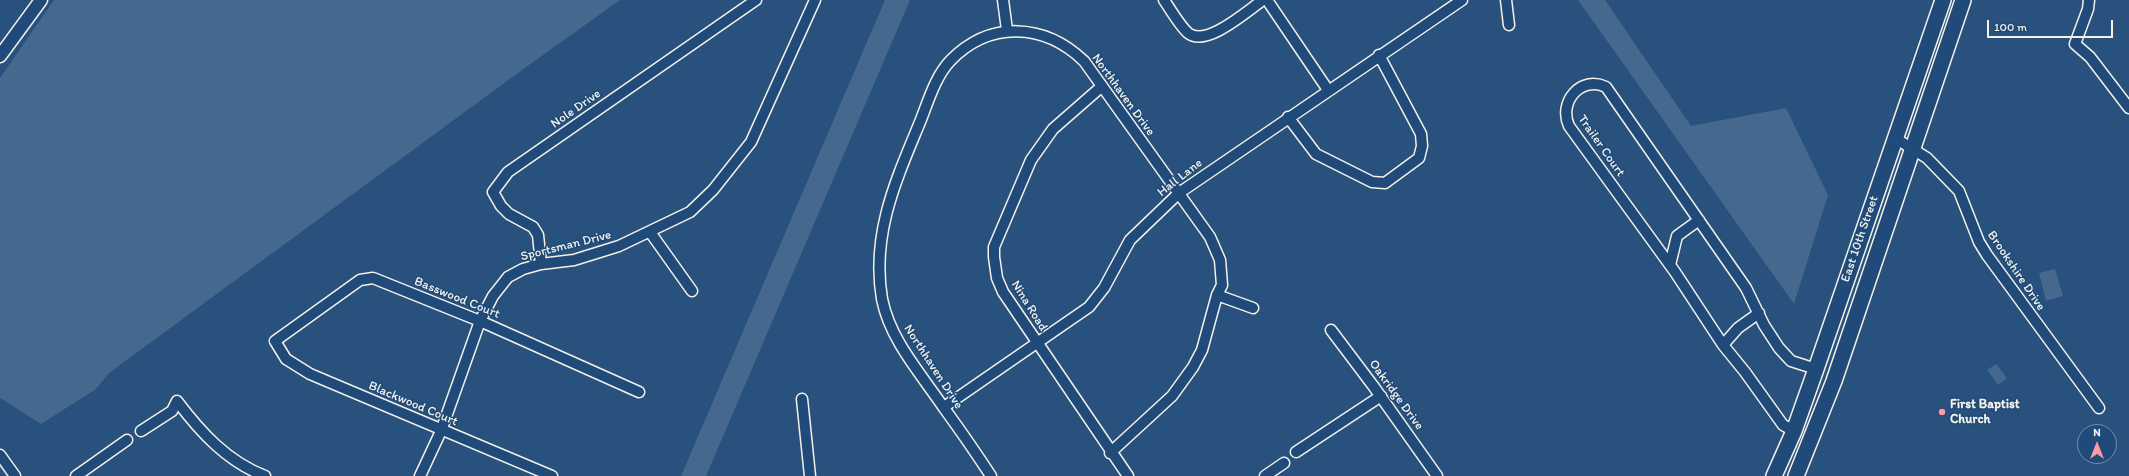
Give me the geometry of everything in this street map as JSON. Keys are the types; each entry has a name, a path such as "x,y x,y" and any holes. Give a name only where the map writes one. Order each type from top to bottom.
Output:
{"main road":[{"name":"East 10th Street","path":"1774,476 1794,431 1894,138 1943,0"},
{"name":"East 10th Street","path":"1798,471 1834,380 1963,0"}],"street":[{"path":"0,56 41,0"},
{"name":"Nole Drive","path":"541,264 538,234 533,227 509,214 501,206 493,192 498,183 508,172 756,0"},
{"name":"Sportsman Drive","path":"420,476 441,431 480,321 493,296 508,278 523,268 574,260 619,246 690,212 713,190 751,142 815,0"},
{"path":"1003,0 1007,30"},
{"path":"1164,0 1188,34 1202,38 1212,35 1263,0"},
{"path":"1267,0 1328,90"},
{"name":"Hall Lane","path":"944,407 1089,307 1096,300 1130,240 1179,193 1379,55 1462,0"},
{"path":"1506,0 1509,25"},
{"path":"2089,0 2088,9 2075,44 2090,56 2129,108"},
{"name":"Northhaven Drive","path":"991,476 917,370 889,321 883,301 878,272 879,246 892,190 938,82 949,63 962,50 978,40 1007,30 1042,36 1059,41 1084,61 1101,87 1210,237 1220,260 1222,285 1217,295 1202,350 1193,367 1172,396 1110,453"},
{"path":"1288,118 1316,154 1372,182 1385,183 1418,158 1421,134 1379,55"},
{"name":"Trailer Court","path":"1794,431 1783,425 1745,372 1723,345 1670,265 1569,126 1565,113 1567,105 1575,91 1593,82 1606,87 1746,288 1770,336 1791,361 1816,369"},
{"name":"Nina Road","path":"1101,87 1053,129 1038,148 1031,160 994,247 994,258 997,278 1003,292 1110,453 1128,476"},
{"name":"Brookshire Drive","path":"1894,138 1927,158 1959,191 1979,242 1987,255 2099,408"},
{"path":"1670,265 1677,236 1699,220"},
{"path":"650,232 692,291"},
{"name":"Basswood Court","path":"274,341 360,280 373,278 480,321 639,392"},
{"path":"1217,295 1253,308"},
{"path":"1723,345 1738,328 1759,313"},
{"name":"Oakridge Drive","path":"1332,330 1381,396 1437,476"},
{"name":"Blackwood Court","path":"274,341 286,359 310,374 441,431 552,476"},
{"path":"1296,452 1381,396"},
{"path":"802,399 810,476"},
{"path":"141,431 172,411 177,401 216,446 246,468 265,476"},
{"path":"76,476 127,440"},
{"path":"0,455 15,476"},
{"path":"1782,458 1798,471"},
{"path":"1265,476 1284,463"}],"shaded area":[{"path":"54,0 620,0 522,70 109,373 96,389 41,424 0,398 0,78"},
{"path":"885,0 910,0 706,476 681,476"},
{"path":"1578,0 1605,0 1691,126 1786,108 1828,195 1794,304"},
{"path":"2055,269 2063,296 2046,301 2039,273"},
{"path":"1996,364 2007,378 1998,385 1987,370"}],"place":[{"name":"First Baptist Church","path":"1942,412"}]}
